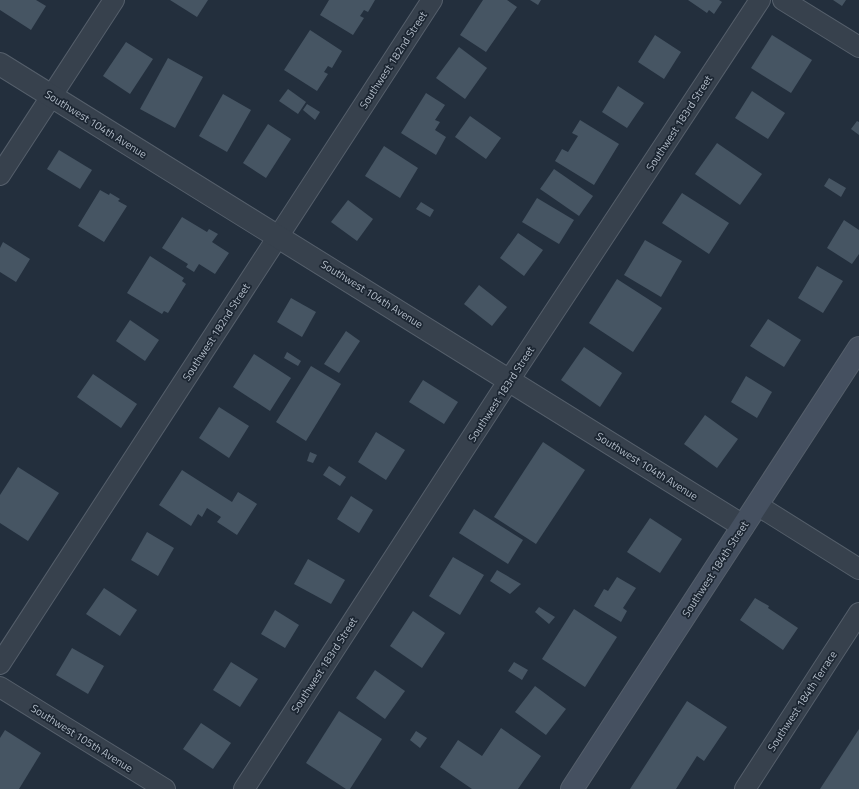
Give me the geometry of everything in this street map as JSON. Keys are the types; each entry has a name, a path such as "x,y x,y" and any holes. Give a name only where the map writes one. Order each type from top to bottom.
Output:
{"main road":[{"name":"Southwest 184th Street","path":"572,789 859,348"}],"street":[{"path":"0,175 114,0"},
{"name":"Southwest 182nd Street","path":"0,664 432,0"},
{"name":"Southwest 183rd Street","path":"244,789 509,380 760,0"},
{"path":"783,0 859,47"},
{"name":"Southwest 104th Avenue","path":"0,64 743,526"},
{"path":"757,505 859,569"},
{"name":"Southwest 184th Terrace","path":"745,789 859,613"},
{"name":"Southwest 105th Avenue","path":"0,687 165,789"}],"building":[{"path":"0,0 36,0 46,6 31,30 0,10"},
{"path":"170,0 208,0 197,17"},
{"path":"329,0 375,0 368,12 364,10 360,16 364,18 353,35 320,15"},
{"path":"483,0 507,0 517,7 486,52 460,35"},
{"path":"530,0 541,0 538,5"},
{"path":"688,0 719,0 722,2 714,14 709,10 707,13"},
{"path":"833,0 846,0 842,6"},
{"path":"310,30 342,51 332,68 328,66 324,72 328,74 317,91 284,70"},
{"path":"655,35 681,52 664,79 638,62"},
{"path":"772,35 812,60 791,93 751,68"},
{"path":"126,42 153,59 130,94 103,76"},
{"path":"459,47 487,68 465,99 436,78"},
{"path":"168,58 203,77 175,128 140,109"},
{"path":"618,86 644,103 627,128 602,112"},
{"path":"288,89 306,102 298,114 279,101"},
{"path":"752,91 785,113 768,139 735,118"},
{"path":"426,93 445,105 435,120 440,122 435,130 446,137 436,155 401,133"},
{"path":"223,94 251,110 227,152 199,136"},
{"path":"307,104 320,112 315,120 303,110"},
{"path":"470,116 501,138 486,159 455,137"},
{"path":"580,120 619,144 594,185 555,161 562,149 568,152 578,136 572,133"},
{"path":"857,121 859,122 859,135 851,129"},
{"path":"268,124 291,139 266,178 243,163"},
{"path":"717,143 762,174 740,205 695,174"},
{"path":"384,146 418,168 400,198 365,176"},
{"path":"59,150 92,170 80,189 47,169"},
{"path":"554,169 593,196 579,216 540,189"},
{"path":"829,178 846,188 841,197 824,186"},
{"path":"100,190 109,195 110,193 120,199 118,201 127,206 104,242 78,226"},
{"path":"682,193 729,223 709,254 662,223"},
{"path":"537,198 574,220 559,244 522,222"},
{"path":"348,200 373,219 357,241 331,222"},
{"path":"421,202 434,210 430,217 416,209"},
{"path":"182,217 207,232 209,229 218,234 212,242 229,253 215,274 199,264 194,272 186,267 188,264 162,248"},
{"path":"844,220 859,230 859,254 852,264 827,248"},
{"path":"518,233 543,250 524,276 500,258"},
{"path":"645,240 682,261 661,297 624,275"},
{"path":"3,242 30,259 16,282 0,272 0,248"},
{"path":"150,256 184,278 182,281 186,284 168,313 164,311 162,314 127,293"},
{"path":"817,266 843,281 823,313 798,298"},
{"path":"617,279 662,308 633,352 589,323"},
{"path":"479,285 507,307 492,326 464,304"},
{"path":"291,298 316,312 302,337 277,322"},
{"path":"768,319 801,340 784,367 750,346"},
{"path":"130,320 159,340 145,361 116,341"},
{"path":"346,331 360,341 339,373 324,364"},
{"path":"584,347 622,373 600,407 561,380"},
{"path":"287,352 301,361 298,366 284,358"},
{"path":"254,354 291,378 270,411 233,387"},
{"path":"311,366 341,384 306,441 276,422"},
{"path":"93,374 137,404 121,428 77,397"},
{"path":"746,376 772,392 757,418 731,402"},
{"path":"423,380 458,402 444,424 409,402"},
{"path":"219,407 249,426 229,458 199,438"},
{"path":"705,415 738,439 717,468 684,444"},
{"path":"376,432 405,450 386,480 358,462"},
{"path":"543,442 585,470 536,544 494,517"},
{"path":"310,452 317,455 313,463 307,461"},
{"path":"329,466 346,477 340,486 323,475"},
{"path":"18,467 59,493 28,541 0,523 0,495"},
{"path":"182,470 232,502 238,492 257,504 237,535 217,522 221,517 207,508 202,517 198,514 191,526 159,505"},
{"path":"351,496 373,510 359,533 337,519"},
{"path":"474,509 523,540 508,564 459,533"},
{"path":"650,518 682,539 660,573 627,552"},
{"path":"147,532 174,548 158,576 131,560"},
{"path":"453,557 484,575 460,615 429,596"},
{"path":"308,559 345,580 331,604 294,584"},
{"path":"497,570 521,584 510,594 490,581"},
{"path":"617,577 636,588 623,608 627,611 621,622 594,606 604,589 608,591"},
{"path":"104,588 137,610 120,636 86,614"},
{"path":"755,598 769,606 768,608 798,628 783,650 740,620"},
{"path":"539,607 555,617 549,624 535,612"},
{"path":"574,609 617,637 585,687 542,659"},
{"path":"275,610 299,625 285,648 261,634"},
{"path":"413,611 445,633 422,668 390,646"},
{"path":"72,648 104,666 88,694 56,675"},
{"path":"231,662 258,679 240,707 213,690"},
{"path":"514,662 528,670 522,680 508,671"},
{"path":"375,670 405,691 385,719 356,698"},
{"path":"535,686 566,709 546,735 515,712"},
{"path":"687,701 727,727 704,761 697,756 676,789 630,789"},
{"path":"339,711 382,739 350,789 346,789 306,763"},
{"path":"201,723 231,743 213,769 183,749"},
{"path":"501,728 541,756 518,789 472,789 440,767 458,740 482,756"},
{"path":"859,729 859,789 820,789"},
{"path":"5,730 41,753 19,789 0,789 0,738"},
{"path":"416,731 427,738 420,748 410,740"}]}
